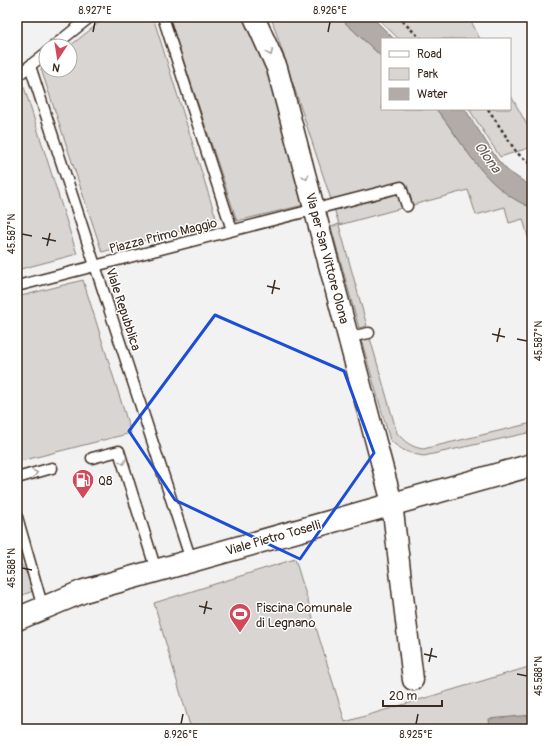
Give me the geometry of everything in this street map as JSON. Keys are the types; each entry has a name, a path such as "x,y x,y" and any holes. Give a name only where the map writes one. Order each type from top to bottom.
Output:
{"main road":[{"name":"Viale Pietro Toselli","path":"17,618 84,591 392,503 532,465"}],"street":[{"name":"Via per San Vittore Olona","path":"254,17 277,68 392,503 413,680"}],"lane":[{"path":"64,38 90,17"},
{"path":"163,17 232,230"},
{"path":"17,76 38,59"},
{"name":"Viale Repubblica","path":"30,66 191,560"},
{"name":"Piazza Primo Maggio","path":"17,286 401,187 407,206"},
{"path":"349,337 369,333"},
{"path":"92,458 119,451 156,570"},
{"path":"17,478 52,468"},
{"path":"17,517 44,608"}],"path":[{"path":"398,17 420,38"},
{"path":"489,110 517,153 532,165"}],"highlighted area":[{"path":"215,315 344,371 374,453 300,559 175,500 129,431"}],"green space":[{"path":"106,17 153,17 217,221 102,252 44,78 78,78 78,40"},
{"path":"169,17 243,17 269,68 304,205 237,221"},
{"path":"271,17 339,17 381,56 381,110 437,110 467,152 489,178 515,199 532,208 532,244 530,244 523,219 509,223 505,207 476,215 468,190 339,225 367,326 359,328 331,227 339,224"},
{"path":"376,17 469,17 480,38 398,38"},
{"path":"24,87 77,254 17,270 17,92"},
{"path":"511,96 532,134 532,147 500,157 470,110 511,110"},
{"path":"83,280 131,433 17,462 17,297"},
{"path":"370,338 397,433 412,445 423,449 532,423 532,432 424,456 410,453 401,449 390,440 361,339"},
{"path":"17,557 36,590 17,597"},
{"name":"Piscina Comunale di Legnano","path":"295,559 345,722 532,666 532,729 191,729 154,603"}],"water":[{"path":"339,17 372,17 393,38 381,38 381,56"},
{"name":"Olona","path":"437,110 466,110 497,159 508,171 532,187 532,208 500,189 488,178"},
{"path":"532,715 532,729 490,729 489,719"}],"place":[{"name":"Q8","path":"83,500"},
{"name":"Piscina Comunale di Legnano","path":"240,634"}]}
